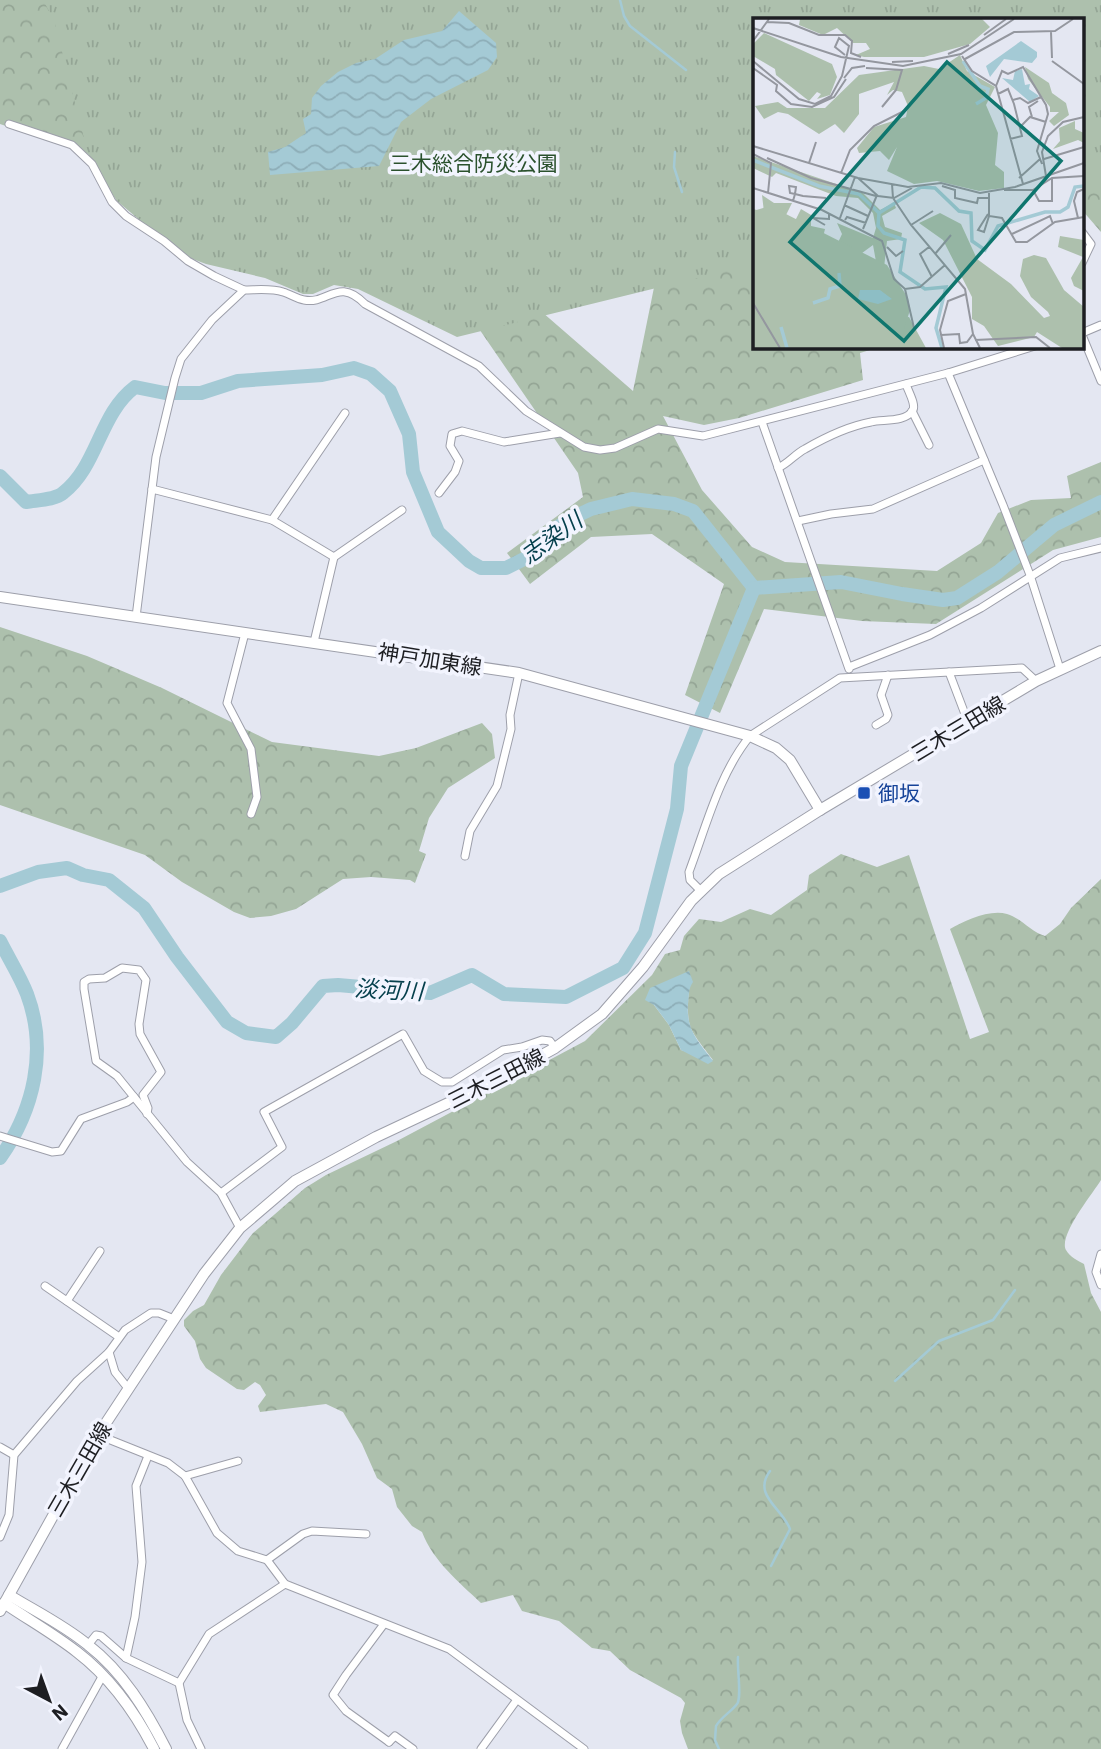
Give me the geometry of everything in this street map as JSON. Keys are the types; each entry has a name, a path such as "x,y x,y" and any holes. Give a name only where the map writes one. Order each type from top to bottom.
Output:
{"main road":[{"name":"神戸加東線","path":"0,597 519,673 750,736 776,748 790,761 820,810"},
{"name":"三木三田線","path":"4,1603 127,1387 204,1274 240,1228 295,1181 376,1138 491,1083 555,1048 602,1014 643,967 701,891 719,874 820,810 1036,681 1101,651"},
{"path":"4,1603 88,1644 112,1668 145,1709 166,1749"},
{"path":"4,1603 79,1653 103,1675 136,1714 155,1749"}],"street":[{"path":"9,124 72,145 92,164 112,202 126,216 188,261 244,290 281,290 304,301 317,300 328,293 356,295 365,304 479,366 526,411 583,447 600,450 615,448 658,429 703,436 948,373 1026,348"},
{"path":"1084,235 1091,244 1084,258"},
{"path":"136,617 156,457 181,359 204,330 244,290"},
{"path":"1084,333 1101,325"},
{"path":"1084,339 1101,381"},
{"path":"948,373 1030,575 1060,669"},
{"path":"778,468 803,450 844,431 873,421 885,422 903,417 914,407 906,384"},
{"path":"912,411 929,445"},
{"path":"272,520 345,413"},
{"path":"762,422 851,676"},
{"path":"439,494 455,472 458,461 450,446 452,434 462,431 504,442 561,433"},
{"path":"797,521 873,509 984,460"},
{"path":"152,489 272,520 334,558"},
{"path":"314,642 334,558 402,510"},
{"path":"849,667 930,635 981,608 1060,558 1101,548"},
{"path":"245,633 227,703 251,749 257,797 251,814"},
{"path":"701,891 690,880 689,872 721,786 742,746 750,736 840,678 1022,668 1036,681"},
{"path":"949,672 968,722"},
{"path":"465,856 470,831 497,786 519,673"},
{"path":"876,725 887,719 888,715 881,695 888,675"},
{"path":"146,1114 148,1108 144,1094 161,1072 140,1034 146,980 139,970 122,968 105,978 89,979 85,982 96,1061 117,1076 146,1114 187,1163 221,1193 240,1228"},
{"path":"221,1193 282,1147 264,1112 403,1034 424,1071 442,1082 453,1082 503,1050 542,1040 550,1041 555,1048"},
{"path":"0,1136 52,1152 61,1151 81,1119 134,1097"},
{"path":"67,1301 100,1251"},
{"path":"1101,1254 1096,1272 1101,1285"},
{"path":"45,1286 119,1337"},
{"path":"0,1537 9,1515 15,1455 77,1381 109,1352 125,1330 151,1313 174,1319"},
{"path":"109,1352 115,1372 127,1387"},
{"path":"98,1435 168,1463 185,1476 217,1533 226,1543 238,1551 267,1560 285,1584 449,1649 584,1749"},
{"path":"0,1447 15,1455"},
{"path":"126,1658 135,1617 142,1562 136,1486 148,1457"},
{"path":"185,1476 238,1461"},
{"path":"267,1560 303,1534 312,1531 366,1534"},
{"path":"201,1749 187,1720 179,1683 209,1634 285,1584"},
{"path":"384,1625 345,1675 333,1696 346,1712 389,1745 395,1736 412,1749"},
{"path":"88,1644 96,1635 101,1636 126,1658 179,1683"},
{"path":"62,1749 103,1675"},
{"path":"481,1749 516,1701"}],"green space":[{"path":"0,0 104,0 95,147 88,154 0,124"},
{"name":"三木総合防災公園","path":"43,0 1101,0 1101,179 1084,183 1084,18 753,18 753,264 457,337 358,289 334,285 313,294 303,294 265,278 206,264 190,258 149,228 117,201 88,154 54,20"},
{"path":"1101,0 1101,232 1084,212 1084,44"},
{"path":"753,131 753,348 877,348 860,353 863,380 739,418 704,425 663,416 702,490 752,547 785,562 937,571 981,543 998,513 1031,500 1071,498 1067,476 1101,462 1101,537 1053,550 936,624 862,621 764,609 720,713 685,695 724,584 652,534 591,537 530,584 507,553 583,497 578,473 462,304 505,280 633,391 662,248"},
{"path":"0,627 87,656 162,688 272,742 379,756 416,748 482,723 492,734 495,758 448,788 429,818 419,851 426,854 415,883 410,880 371,877 343,879 296,909 250,918 234,912 182,882 145,855 0,805"},
{"path":"841,854 877,867 909,855 970,1039 989,1032 950,929 977,917 1000,913 1012,916 1045,936 1060,924 1071,908 1101,879 1101,1180 1071,1225 1065,1244 1070,1255 1084,1264 1091,1293 1101,1312 1101,1749 688,1749 680,1721 685,1703 681,1698 630,1670 610,1651 592,1648 559,1621 522,1611 513,1595 481,1603 456,1579 440,1562 422,1532 412,1526 397,1507 392,1489 377,1478 362,1444 343,1412 326,1404 260,1412 258,1406 266,1395 260,1385 255,1382 244,1390 237,1389 206,1368 200,1359 195,1341 184,1326 184,1320 204,1305 221,1275 253,1233 305,1188 585,1041 652,975 665,954 680,950 684,936 699,919 721,922 750,909 771,915 807,890 809,875","holes":["689,987 691,1027 713,1060 681,1050 669,1025 654,1005"]}],"water":[{"path":"459,11 496,43 497,57 488,70 431,99 401,122 379,166 270,175 268,152 285,147 306,133 303,119 311,114 312,98 321,86 338,72 356,63 375,59 404,40 442,31"},
{"path":"689,971 693,982 689,995 689,1021 694,1035 713,1061 708,1064 681,1050 669,1025 654,1005 645,1000 650,988"}],"waterway":[{"path":"620,0 630,26 686,70"},
{"path":"675,152 674,167 682,192"},
{"name":"志染川","path":"0,476 26,502 60,495 75,482 92,455 113,411 135,387 165,393 201,393 238,381 322,375 354,368 371,374 390,391 409,434 413,472 438,532 469,561 481,568 506,568 528,557 539,541 568,520 591,509 632,499 674,504 693,511 754,588"},
{"name":"志染川","path":"754,588 841,582 943,600 957,598 998,572 1054,525 1101,502"},
{"name":"淡河川","path":"0,886 38,872 67,868 83,875 109,880 144,908 177,957 227,1022 246,1033 276,1037 292,1023 323,986 430,993 472,975 504,994 566,997 623,968 645,933 677,809 681,766 754,588"},
{"name":"淡河川","path":"0,941 27,994 33,1015 37,1058 29,1100 22,1120 0,1158"},
{"path":"895,1381 939,1341 993,1320 1015,1290"},
{"path":"770,1471 765,1480 766,1494 790,1529 771,1566"},
{"path":"719,1749 715,1740 716,1726 738,1701 738,1657"}],"place":[{"name":"御坂","path":"864,793"}]}
